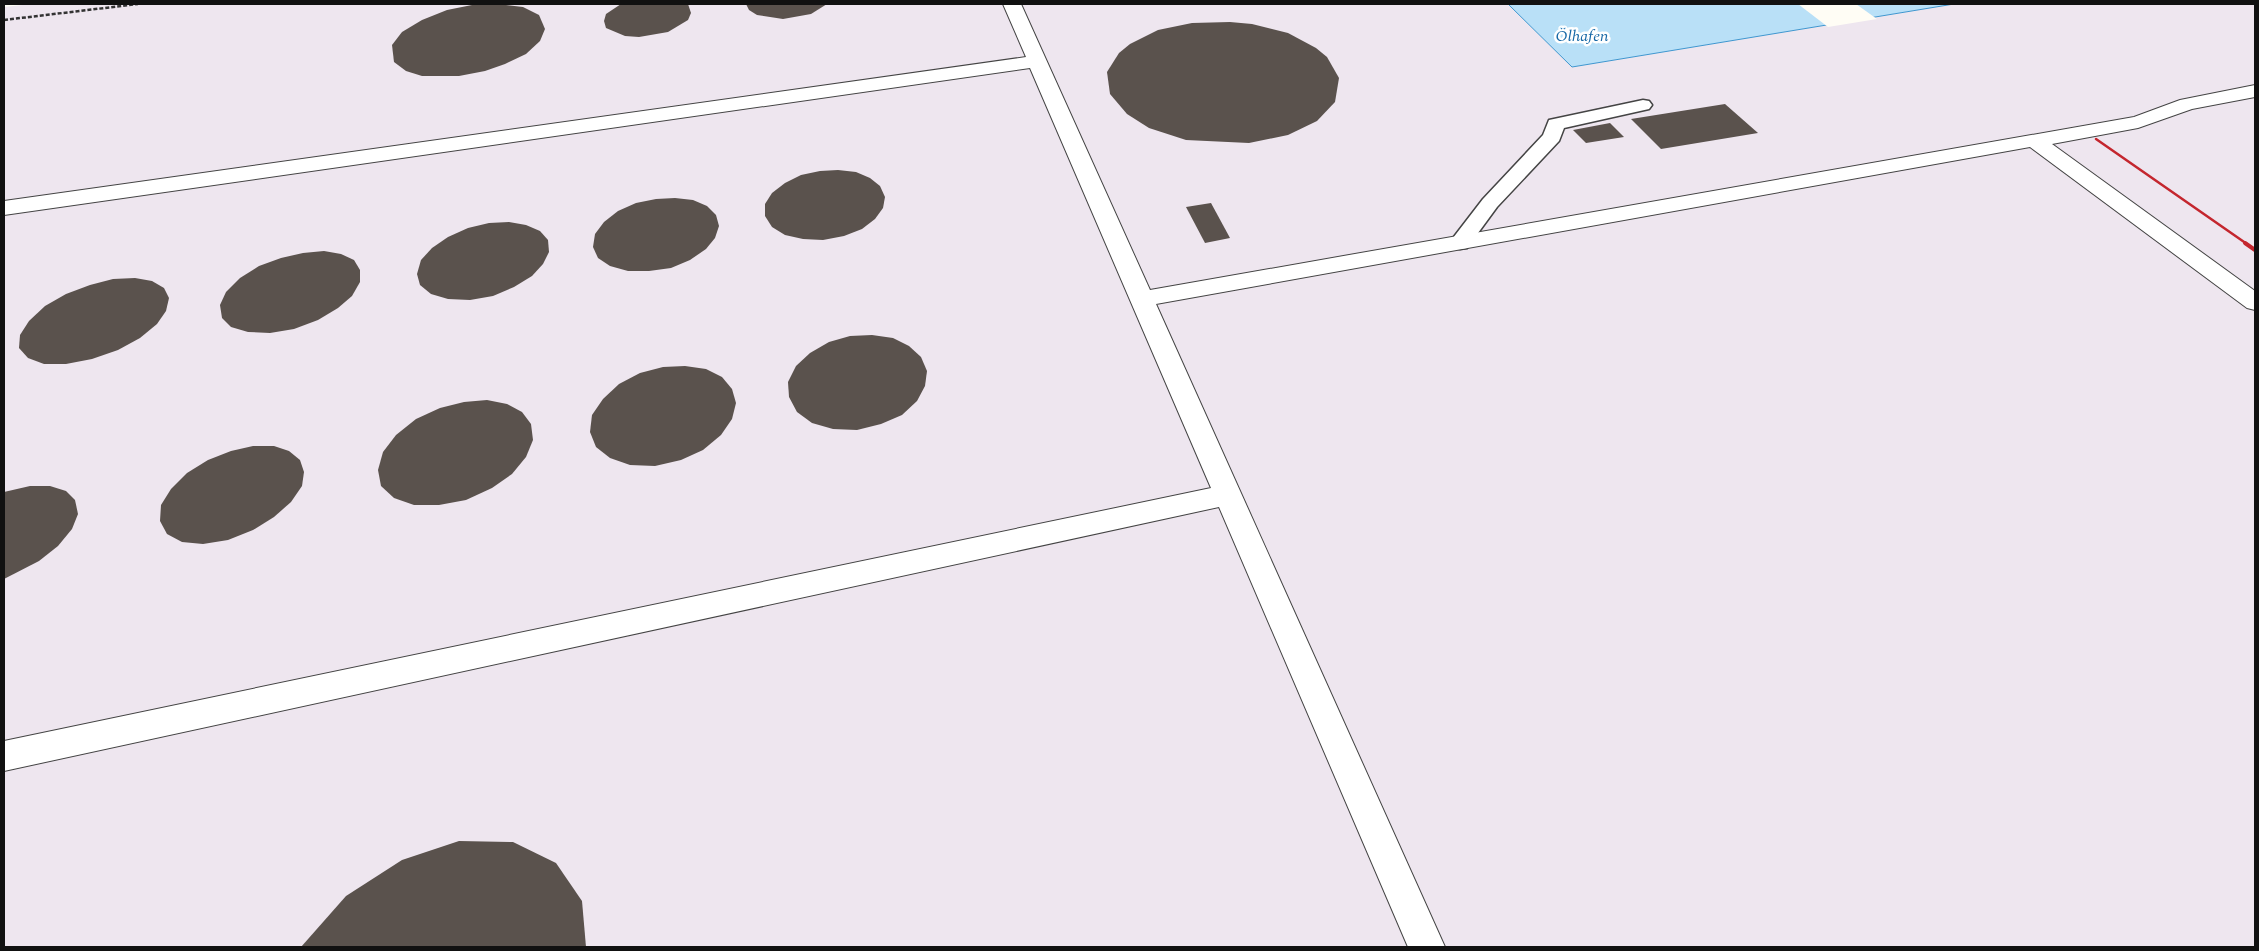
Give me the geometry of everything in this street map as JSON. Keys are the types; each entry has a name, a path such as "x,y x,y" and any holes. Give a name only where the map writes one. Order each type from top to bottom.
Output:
{"street":[{"path":"1012,4 1427,947"},
{"path":"4,208 1038,61"},
{"path":"1142,299 2138,122 2187,104 2255,91"},
{"path":"2035,141 2255,302"},
{"path":"4,756 1228,495"}],"lane":[{"path":"1460,243 1490,203 1552,137 1556,124 1643,105"}],"path":[{"path":"4,20 138,4"}],"shaded area":[{"path":"32,4 1508,4 1572,67 1954,4 2255,4 2255,947 4,947 4,7"}],"water":[{"name":"Ölhafen","path":"1508,4 1954,4 1572,67"}],"pier":[{"path":"1798,4 1856,4 1877,19 1828,27"}],"building":[{"path":"498,4 523,7 539,15 545,29 540,41 526,54 485,71 459,76 422,76 406,71 394,62 392,45 402,32 422,20 447,10 472,5"},
{"path":"621,4 688,4 691,13 688,20 668,32 639,37 625,36 606,28 604,21 606,14"},
{"path":"746,4 827,4 811,14 783,19 757,15 749,10"},
{"path":"1230,22 1252,24 1288,33 1316,48 1327,57 1339,78 1335,102 1317,121 1288,135 1249,143 1186,140 1149,128 1127,114 1110,94 1107,72 1119,53 1130,44 1158,30 1192,23"},
{"path":"1725,104 1758,133 1661,149 1631,119"},
{"path":"1610,123 1624,137 1586,143 1573,130"},
{"path":"838,170 856,172 870,178 880,186 885,197 883,208 875,219 862,229 844,236 823,240 803,239 785,235 772,227 765,216 765,204 772,193 785,183 801,175"},
{"path":"675,198 693,200 707,206 716,215 719,226 715,238 706,249 690,260 671,268 649,271 628,271 610,266 598,258 593,247 595,234 604,222 618,211 636,203"},
{"path":"1211,203 1230,238 1205,243 1186,207"},
{"path":"509,222 526,225 540,231 548,240 549,252 543,264 532,276 514,287 493,296 470,300 448,299 431,294 420,285 417,274 421,260 432,248 448,237 468,228 489,223"},
{"path":"324,251 341,254 354,260 360,270 360,282 352,296 338,308 318,320 294,329 270,333 248,332 231,327 222,318 220,305 226,292 240,278 259,266 281,258"},
{"path":"135,278 152,281 164,288 169,298 166,311 157,324 140,338 118,350 92,359 66,364 44,364 28,358 19,348 20,335 29,321 45,306 66,294 90,285 113,279"},
{"path":"872,335 893,338 909,346 921,357 927,371 925,386 917,401 902,415 881,424 857,430 833,429 812,423 797,412 789,397 788,382 796,366 810,353 829,342 850,336"},
{"path":"685,366 706,369 722,377 732,389 736,403 732,419 721,435 703,450 681,460 655,466 630,465 610,458 596,447 590,432 592,415 603,399 619,384 640,373 663,367"},
{"path":"487,400 507,404 522,412 531,424 533,440 526,457 512,474 492,488 466,500 439,505 414,505 394,498 381,486 378,470 383,452 396,435 416,419 440,408 464,402"},
{"path":"253,446 274,446 289,451 300,460 304,472 302,486 291,502 274,517 253,530 228,540 203,544 182,542 167,534 160,521 161,505 171,489 187,473 208,460 231,451"},
{"path":"30,486 50,486 66,491 75,500 78,514 72,529 58,546 39,561 4,579 4,492"},
{"path":"459,841 513,842 556,863 582,901 586,947 301,947 346,896 402,860"}],"railway":[{"path":"2096,139 2247,244"},
{"path":"2245,243 2255,250"}]}
